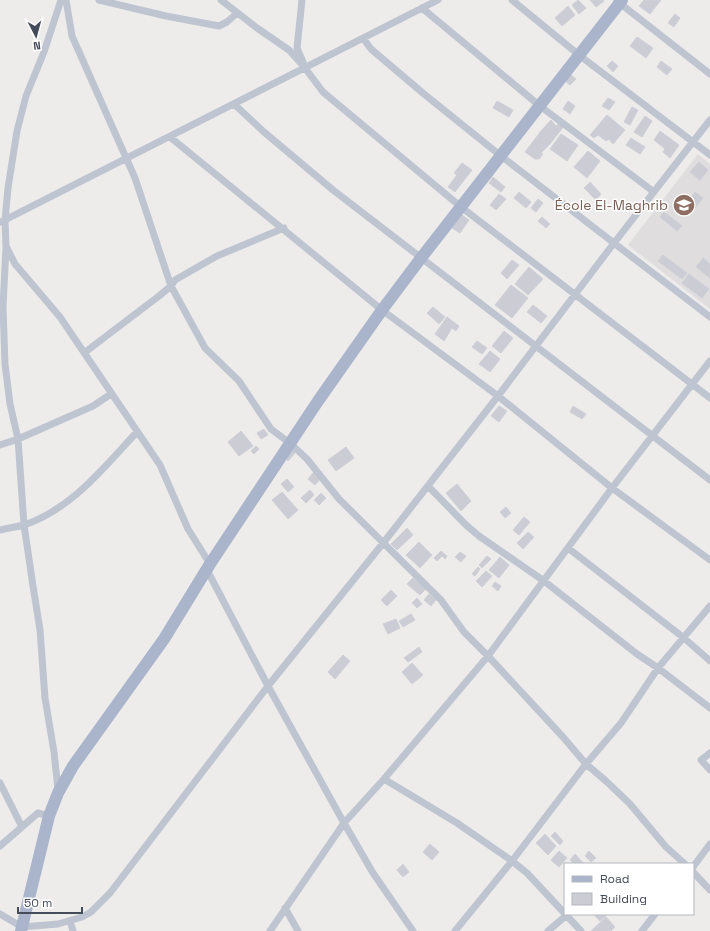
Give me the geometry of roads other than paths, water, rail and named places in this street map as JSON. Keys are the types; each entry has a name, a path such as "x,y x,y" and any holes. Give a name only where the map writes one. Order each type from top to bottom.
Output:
{"main road":[{"path":"21,929 49,816 58,793 80,756 164,639 209,567 342,366 421,258 579,56 619,1"}],"street":[{"path":"58,793 54,752 45,698 40,630 24,525 18,439 4,380 5,364 3,307 6,246 2,222 17,131 26,96 44,52 62,0"},
{"path":"66,0 72,36 135,178 171,286 205,348 239,381 271,429 291,444 307,459 339,499 441,600 464,632 563,737 586,764 630,804 666,847 684,863"},
{"path":"99,0 174,18 219,26 227,22 238,13"},
{"path":"221,0 257,28 289,50 323,92 461,207 710,398"},
{"path":"302,0 297,48 305,68"},
{"path":"2,222 438,0"},
{"path":"512,0 579,56 710,155"},
{"path":"619,1 710,74"},
{"path":"422,8 540,106 654,192"},
{"path":"363,38 372,49 424,94 501,156 710,317"},
{"path":"234,104 264,132 333,190 710,480"},
{"path":"0,914 21,929 70,922 91,912 110,892 268,686 384,542 498,396 614,243 710,120"},
{"path":"170,137 284,228 382,310 498,396 612,488 710,560"},
{"path":"84,354 171,286 175,280 217,256 284,228"},
{"path":"6,246 14,264 60,317 160,465 188,529 209,567 268,686 373,873 413,931"},
{"path":"270,931 344,823 384,780 488,656 612,488 710,361"},
{"path":"0,445 18,439 93,406 111,394"},
{"path":"0,530 24,525 52,512 84,488 137,432"},
{"path":"428,486 466,525 479,536 544,581 637,654 658,668 710,708"},
{"path":"568,548 684,638 710,661"},
{"path":"455,931 512,861 586,764 621,723 658,668 710,606"},
{"path":"710,752 701,760 710,770"},
{"path":"384,780 457,823 512,861 527,873 564,912"},
{"path":"0,783 22,827"},
{"path":"0,846 38,813 49,816"},
{"path":"694,866 710,844"},
{"path":"694,873 710,890"},
{"path":"285,908 298,931"},
{"path":"548,931 567,915 581,931"},
{"path":"642,931 654,915"},
{"path":"70,922 73,931"}],"place":[{"name":"École El-Maghrib","path":"684,205"}]}
